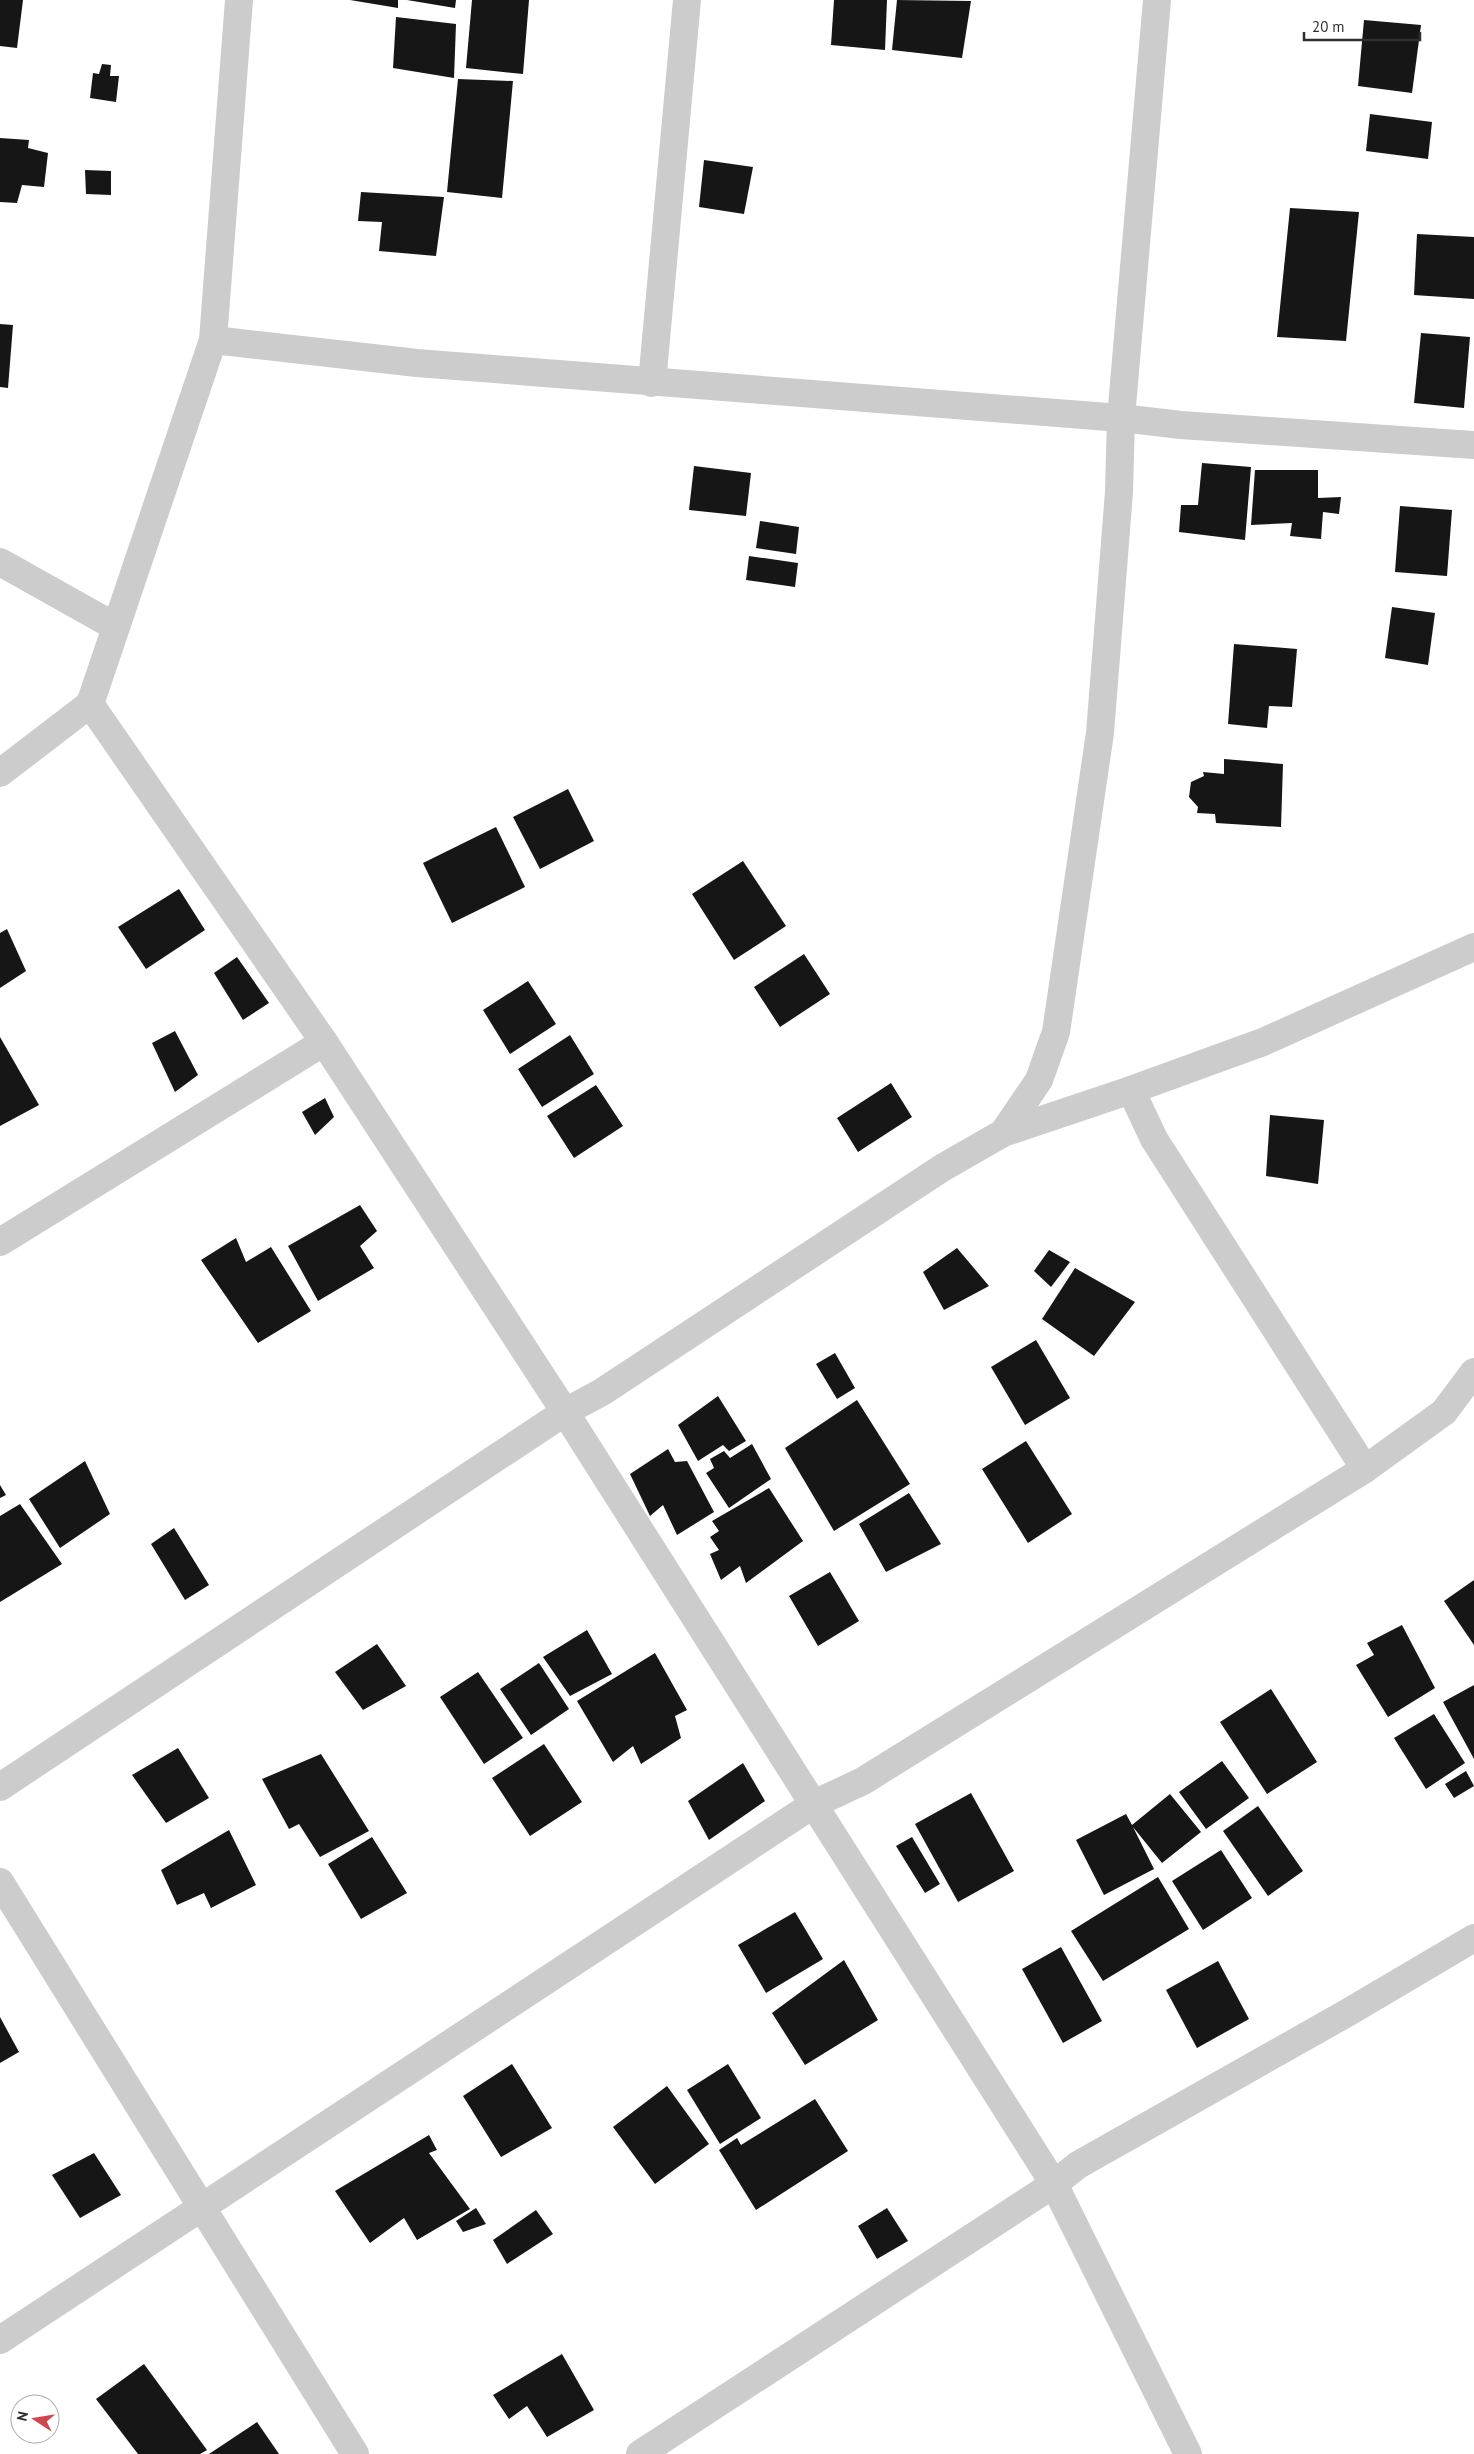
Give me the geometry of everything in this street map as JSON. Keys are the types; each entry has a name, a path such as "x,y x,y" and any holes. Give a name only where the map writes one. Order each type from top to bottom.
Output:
{"street":[{"path":"0,773 90,704 213,340 239,0"},
{"path":"652,382 687,0"},
{"path":"1003,1133 1039,1080 1056,1032 1100,733 1119,492 1121,418 1157,0"},
{"path":"213,340 417,363 1121,418 1191,426 1474,445"},
{"path":"0,562 116,626"},
{"path":"90,704 324,1042 565,1412 1054,2184 1188,2454"},
{"path":"0,1787 565,1412 602,1392 942,1168 1003,1133 1131,1090 1263,1042 1474,947"},
{"path":"0,1242 324,1042"},
{"path":"1131,1090 1154,1139 1366,1469"},
{"path":"0,2340 814,1804 863,1781 1366,1469 1444,1412 1474,1372"},
{"path":"0,1882 355,2454"},
{"path":"640,2454 1054,2184 1078,2165 1474,1938"}],"building":[{"path":"0,0 23,0 17,48 0,46"},
{"path":"350,0 398,0 398,8"},
{"path":"407,0 456,0 455,8"},
{"path":"472,0 529,0 523,74 466,68"},
{"path":"834,0 887,0 885,50 831,45"},
{"path":"897,0 971,1 962,58 892,50"},
{"path":"396,17 456,24 454,78 393,68"},
{"path":"1364,20 1421,25 1412,93 1358,86"},
{"path":"102,64 111,65 110,76 119,76 116,102 90,98 93,73 99,74"},
{"path":"458,79 513,81 502,198 447,192"},
{"path":"1370,114 1432,122 1428,159 1366,151"},
{"path":"0,138 29,140 28,148 48,153 44,187 22,185 17,203 0,202"},
{"path":"704,160 753,167 744,214 699,207"},
{"path":"85,170 111,171 111,195 86,194"},
{"path":"361,192 444,197 436,256 379,251 382,222 358,221"},
{"path":"1290,208 1359,212 1346,341 1277,337"},
{"path":"1417,234 1474,237 1474,299 1414,295"},
{"path":"0,324 13,325 8,388 0,387"},
{"path":"1421,333 1470,337 1464,408 1414,403"},
{"path":"1202,463 1251,467 1245,540 1179,532 1181,505 1198,505"},
{"path":"694,466 751,473 746,516 689,510"},
{"path":"1255,470 1318,470 1318,498 1341,497 1339,514 1323,512 1321,539 1290,536 1292,523 1251,525"},
{"path":"1400,506 1452,510 1447,576 1395,572"},
{"path":"760,521 799,527 796,554 756,548"},
{"path":"749,556 798,563 795,587 746,580"},
{"path":"1392,607 1435,613 1428,665 1385,658"},
{"path":"1234,644 1297,649 1292,707 1269,706 1267,728 1228,724"},
{"path":"1224,759 1283,764 1281,827 1216,823 1215,814 1197,813 1198,807 1189,797 1191,782 1204,776 1203,772 1224,774"},
{"path":"568,789 594,841 540,869 513,817"},
{"path":"496,827 525,887 452,923 423,863"},
{"path":"743,861 786,926 734,960 692,894"},
{"path":"179,889 205,930 146,969 118,927"},
{"path":"7,929 26,971 0,988 0,933"},
{"path":"804,954 830,994 780,1027 754,987"},
{"path":"237,957 269,1003 243,1020 214,973"},
{"path":"528,981 556,1024 510,1054 483,1010"},
{"path":"175,1031 198,1075 175,1092 152,1043"},
{"path":"570,1035 594,1074 542,1107 518,1069"},
{"path":"0,1037 39,1105 0,1126"},
{"path":"891,1083 912,1117 858,1152 837,1118"},
{"path":"596,1085 623,1126 574,1158 547,1116"},
{"path":"325,1098 334,1117 315,1135 302,1112"},
{"path":"1270,1115 1324,1120 1318,1184 1266,1176"},
{"path":"360,1205 377,1231 360,1246 374,1268 318,1301 288,1246"},
{"path":"236,1238 246,1262 271,1247 311,1311 258,1343 201,1260"},
{"path":"957,1248 989,1286 944,1310 923,1272"},
{"path":"1049,1250 1070,1262 1051,1287 1034,1271"},
{"path":"1075,1268 1135,1302 1094,1356 1042,1319"},
{"path":"1036,1340 1070,1398 1025,1425 991,1367"},
{"path":"835,1353 855,1388 837,1399 816,1364"},
{"path":"718,1396 746,1441 729,1451 723,1445 698,1461 678,1425"},
{"path":"857,1400 910,1484 834,1531 785,1448"},
{"path":"1026,1441 1072,1514 1028,1543 982,1469"},
{"path":"752,1444 771,1479 729,1508 706,1473 714,1468 710,1459 724,1451 730,1458"},
{"path":"668,1449 675,1462 687,1461 714,1512 677,1535 663,1505 650,1516 630,1474"},
{"path":"85,1461 110,1514 60,1548 29,1499"},
{"path":"0,1485 6,1495 0,1498"},
{"path":"769,1488 803,1541 746,1583 740,1566 721,1580 710,1554 719,1550 710,1537 719,1531 712,1521"},
{"path":"909,1493 941,1544 886,1572 859,1524"},
{"path":"20,1504 62,1564 0,1602 0,1516"},
{"path":"174,1528 209,1585 185,1600 151,1544"},
{"path":"830,1572 859,1621 818,1646 789,1596"},
{"path":"1474,1580 1474,1645 1444,1601"},
{"path":"1402,1625 1435,1688 1388,1717 1356,1665 1374,1655 1367,1643"},
{"path":"587,1630 612,1674 570,1696 543,1657"},
{"path":"377,1644 406,1686 363,1710 335,1672"},
{"path":"655,1653 687,1710 675,1716 681,1738 641,1764 633,1746 613,1762 577,1701"},
{"path":"539,1663 569,1709 531,1735 500,1689"},
{"path":"478,1672 523,1738 484,1764 440,1697"},
{"path":"1474,1685 1474,1759 1443,1702"},
{"path":"1271,1689 1317,1762 1267,1794 1220,1722"},
{"path":"1434,1714 1465,1763 1426,1789 1394,1738"},
{"path":"544,1744 582,1802 530,1836 492,1778"},
{"path":"178,1748 209,1798 166,1823 132,1775"},
{"path":"321,1754 369,1831 320,1857 299,1824 289,1829 262,1779"},
{"path":"1222,1761 1249,1798 1206,1829 1179,1792"},
{"path":"743,1763 765,1801 709,1840 688,1801"},
{"path":"1466,1771 1474,1786 1454,1798 1445,1784"},
{"path":"971,1793 1014,1871 958,1902 915,1824"},
{"path":"1170,1794 1201,1832 1162,1863 1133,1827 1154,1869 1104,1895 1076,1840 1126,1814 1132,1825"},
{"path":"1258,1806 1303,1871 1268,1896 1223,1831"},
{"path":"229,1830 256,1885 211,1908 204,1893 177,1905 161,1870"},
{"path":"372,1837 407,1893 361,1919 328,1864"},
{"path":"912,1837 940,1884 925,1893 896,1846"},
{"path":"1221,1850 1252,1898 1203,1930 1172,1881"},
{"path":"1158,1877 1189,1929 1103,1981 1071,1931"},
{"path":"795,1912 823,1959 766,1993 738,1945"},
{"path":"1061,1947 1102,2021 1063,2043 1022,1969"},
{"path":"844,1960 878,2020 805,2065 772,2013"},
{"path":"1218,1961 1249,2019 1197,2048 1166,1990"},
{"path":"0,2017 19,2052 0,2063"},
{"path":"512,2064 552,2128 501,2157 463,2096"},
{"path":"728,2064 761,2118 720,2144 687,2090"},
{"path":"667,2086 709,2144 655,2184 613,2127"},
{"path":"815,2099 848,2151 756,2210 719,2150 737,2138 741,2145"},
{"path":"429,2135 437,2150 429,2153 470,2209 417,2240 404,2218 370,2243 335,2191"},
{"path":"94,2153 121,2195 80,2218 52,2175"},
{"path":"476,2208 486,2224 463,2232 456,2221"},
{"path":"887,2208 908,2241 877,2259 858,2226"},
{"path":"536,2210 553,2234 507,2264 493,2240"},
{"path":"562,2354 594,2410 547,2437 527,2406 509,2419 493,2395"},
{"path":"144,2364 207,2450 200,2454 138,2454 96,2399"},
{"path":"257,2422 279,2454 209,2454"}]}
